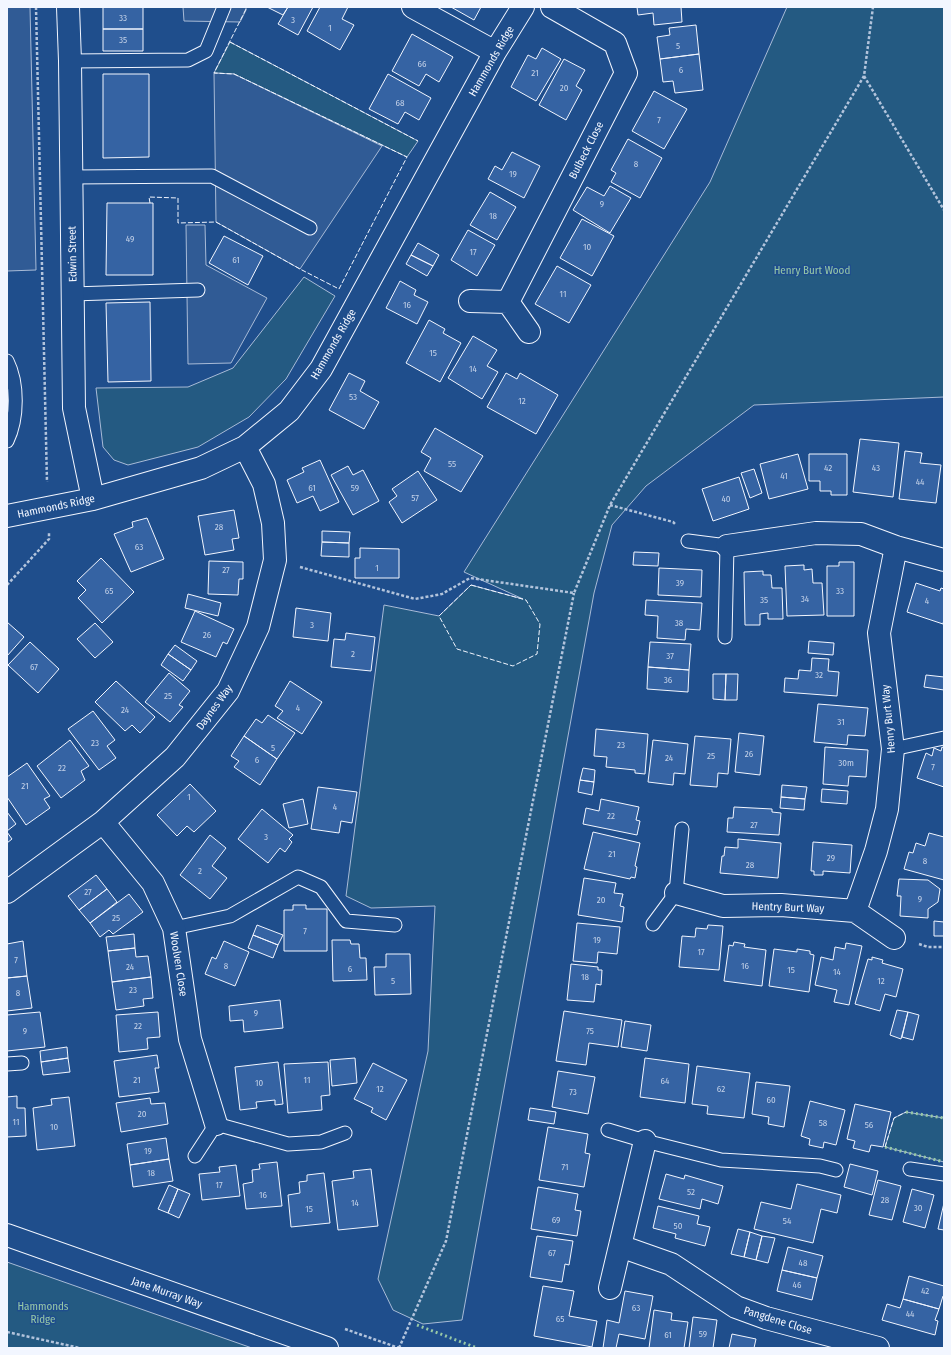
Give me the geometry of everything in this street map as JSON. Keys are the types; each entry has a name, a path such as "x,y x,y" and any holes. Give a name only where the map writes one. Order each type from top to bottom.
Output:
{"street":[{"name":"Edwin Street","path":"68,7 74,408 93,499"},
{"path":"413,7 495,52"},
{"name":"Hammonds Ridge","path":"7,516 93,499 201,468 245,447 289,411 320,369 495,52 523,7"},
{"name":"Bulbeck Close","path":"508,302 626,73 615,43 565,10"},
{"path":"470,301 508,302 530,332"},
{"name":"Daynes Way","path":"7,892 102,822 175,758 228,691 258,627 275,560 273,523 264,484 245,447"},
{"path":"727,546 816,533 861,534 896,547 944,560"},
{"name":"Henry Burt Way","path":"855,911 876,851 887,809 893,749 879,633 896,547"},
{"name":"Woolven Close","path":"102,822 153,883 174,928 190,1039 216,1124"},
{"name":"Hentry Burt Way","path":"676,893 723,906 781,905 855,911"},
{"path":"855,911 894,938"},
{"path":"610,1288 645,1141"},
{"name":"Jane Murray Way","path":"7,1235 328,1348"},
{"name":"Pangdene Close","path":"620,1246 671,1264 736,1307 766,1318 878,1348"}],"lane":[{"path":"70,61 188,60 206,51 224,7"},
{"path":"71,177 212,176 310,228"},
{"path":"72,294 198,290"},
{"path":"7,361 15,381 12,424 7,441"},
{"path":"688,541 727,546 725,637"},
{"path":"893,749 944,738"},
{"path":"653,924 676,893 682,829"},
{"path":"174,928 230,916 298,877 321,887 346,921 395,925"},
{"path":"7,1064 22,1062"},
{"path":"195,1156 216,1124 288,1144 321,1142 345,1133"},
{"path":"608,1130 721,1160 820,1166 836,1170"},
{"path":"910,1169 944,1174"}],"path":[{"path":"7,586 49,539 47,509 36,7"},
{"path":"399,1348 446,1241 574,594 610,505 864,76 873,7"},
{"path":"864,76 944,210"},
{"path":"610,505 673,522 688,541"},
{"path":"275,560 415,599 442,594 470,578 574,594"},
{"path":"7,1332 80,1348"}],"green space":[{"name":"Henry Burt Wood","path":"787,7 944,7 944,397 754,405 646,486 612,525 594,593 462,1320 423,1324 393,1310 378,1279 428,1051 435,906 371,908 346,896 384,605 439,616 471,585 523,599 464,572 710,182"},
{"path":"230,42 418,141 407,157 234,74 214,73"},
{"path":"304,277 335,296 286,379 249,417 198,447 128,465 114,460 103,447 96,388 188,387 233,368"},
{"path":"906,1112 944,1118 944,1162 885,1147 894,1118"},
{"name":"Hammonds Ridge","path":"7,1262 252,1348 7,1348"}],"shaded area":[{"path":"7,7 30,7 36,270 7,271"},
{"path":"183,7 246,7 246,10 240,22 184,21"},
{"path":"214,73 234,74 382,146 300,269 216,222"},
{"path":"186,225 205,225 206,265 267,298 231,363 188,364"}],"building":[{"path":"103,7 143,7 143,29 103,29"},
{"path":"267,7 288,7 283,15"},
{"path":"288,7 313,7 298,35 278,24"},
{"path":"320,7 348,7 342,19 354,25 340,50 307,31"},
{"path":"451,7 481,7 474,20"},
{"path":"637,7 681,7 682,22 654,25 653,13 638,15"},
{"path":"696,25 699,54 660,59 657,37 670,35 669,28"},
{"path":"103,29 143,29 143,51 103,51"},
{"path":"412,34 453,57 439,82 426,74 419,86 392,71"},
{"path":"542,48 561,59 536,101 511,87 528,55 536,59"},
{"path":"699,54 703,90 675,93 673,81 663,82 660,59"},
{"path":"564,59 585,70 576,86 582,90 566,120 539,105"},
{"path":"103,74 149,74 149,157 103,158"},
{"path":"388,74 431,98 419,120 405,112 398,124 369,109"},
{"path":"654,91 687,109 664,149 632,131"},
{"path":"628,139 662,158 640,198 611,182 616,173 611,170"},
{"path":"512,152 540,166 524,198 488,179 495,166 502,170"},
{"path":"610,186 631,198 610,233 573,210 587,187 604,196"},
{"path":"490,192 516,207 497,240 470,225"},
{"path":"107,203 153,203 153,275 106,275"},
{"path":"582,219 614,236 592,276 560,258"},
{"path":"468,230 495,245 477,276 451,260"},
{"path":"224,236 263,256 248,285 209,263"},
{"path":"418,243 439,255 433,266 411,255"},
{"path":"411,255 433,266 427,276 406,264"},
{"path":"557,266 591,285 569,323 535,304"},
{"path":"400,281 416,290 414,295 428,302 417,324 386,308"},
{"path":"150,302 151,381 108,382 106,303"},
{"path":"429,320 445,329 443,333 461,343 440,382 406,363"},
{"path":"473,336 497,350 487,366 498,372 482,399 448,378"},
{"path":"349,373 365,381 360,391 379,402 364,429 329,410"},
{"path":"506,373 517,379 520,373 558,395 536,434 487,407"},
{"path":"435,428 483,456 461,492 424,471 431,458 421,452"},
{"path":"860,439 899,443 893,497 853,492"},
{"path":"905,451 922,453 920,463 941,465 936,503 899,499"},
{"path":"798,454 808,489 769,499 760,464"},
{"path":"809,454 847,454 847,495 831,495 831,491 820,491 820,481 809,481"},
{"path":"320,460 339,502 320,511 313,496 297,503 287,480 304,472 302,468"},
{"path":"348,466 353,475 363,470 379,501 353,515 331,475"},
{"path":"754,469 762,493 750,498 741,473"},
{"path":"418,471 437,500 402,523 389,502 397,496 392,489"},
{"path":"739,477 749,509 713,521 702,489"},
{"path":"234,510 239,538 232,539 234,550 205,555 198,516"},
{"path":"147,518 164,559 131,572 114,534 133,527 132,522"},
{"path":"322,531 350,532 349,543 322,542"},
{"path":"322,542 349,543 349,557 321,556"},
{"path":"360,548 399,549 399,578 355,578 355,558 360,558"},
{"path":"634,552 659,553 658,566 633,565"},
{"path":"101,558 134,592 102,623 78,598 86,590 77,581"},
{"path":"209,561 243,562 243,579 239,579 238,595 208,594"},
{"path":"839,562 854,562 854,616 827,616 827,566 839,566"},
{"path":"804,565 804,570 812,569 813,583 822,583 824,615 787,616 785,566"},
{"path":"659,568 702,570 701,597 658,595"},
{"path":"763,571 763,575 771,575 772,588 782,588 783,619 768,619 768,613 760,614 760,625 745,625 744,572"},
{"path":"916,583 940,591 941,588 944,589 943,624 907,612"},
{"path":"188,594 221,603 218,616 185,608"},
{"path":"646,600 702,603 700,630 686,629 685,640 657,638 658,616 645,615"},
{"path":"296,608 331,613 328,641 293,637"},
{"path":"195,611 234,629 227,644 223,642 216,657 181,642"},
{"path":"7,622 24,637 7,656"},
{"path":"95,623 113,642 95,658 77,639"},
{"path":"346,633 375,637 371,671 331,667 334,639 345,640"},
{"path":"809,641 834,643 833,655 808,653"},
{"path":"30,642 59,669 38,693 8,665"},
{"path":"650,642 691,644 689,670 648,667"},
{"path":"175,645 197,661 191,670 168,654"},
{"path":"168,654 191,670 183,681 161,665"},
{"path":"812,658 829,659 828,671 839,672 837,696 784,692 785,678 798,679 799,670 811,671"},
{"path":"648,667 689,670 688,692 647,689"},
{"path":"169,673 190,691 179,705 183,707 170,722 145,702"},
{"path":"713,674 726,674 725,700 713,699"},
{"path":"726,674 738,674 737,700 725,700"},
{"path":"926,675 944,677 944,690 924,687"},
{"path":"116,681 155,717 140,733 132,725 125,731 95,702"},
{"path":"290,681 322,702 302,734 277,718 283,711 275,706"},
{"path":"818,704 868,708 865,736 848,735 847,745 814,742"},
{"path":"93,711 115,740 107,746 116,758 99,770 68,729"},
{"path":"268,715 295,733 277,759 244,736 256,719 262,723"},
{"path":"596,729 648,734 645,774 635,773 635,770 606,767 607,757 594,756"},
{"path":"739,733 764,736 760,775 735,772"},
{"path":"244,736 277,759 260,785 234,767 239,761 231,756"},
{"path":"695,736 731,739 728,774 718,773 717,787 690,785"},
{"path":"70,740 89,766 81,771 85,780 61,798 37,766"},
{"path":"653,740 688,744 685,774 674,773 673,785 648,782"},
{"path":"825,747 868,750 866,777 849,776 848,786 823,784"},
{"path":"942,747 944,748 944,787 917,778 926,753 932,756 934,748 941,751"},
{"path":"27,763 50,796 44,799 50,808 26,825 7,797 7,777"},
{"path":"583,768 595,770 594,782 580,780"},
{"path":"580,780 594,782 592,795 578,792"},
{"path":"190,784 216,811 194,832 187,826 177,836 157,815"},
{"path":"782,785 807,787 805,799 781,797"},
{"path":"318,787 357,792 352,823 341,821 339,833 311,829"},
{"path":"822,789 848,791 847,804 821,802"},
{"path":"781,797 805,799 804,810 780,808"},
{"path":"303,799 308,824 289,828 283,804"},
{"path":"601,799 639,807 636,820 640,821 637,835 583,824 586,808 599,811"},
{"path":"734,807 772,809 772,812 781,813 779,835 727,832 728,818 733,818"},
{"path":"262,809 293,835 289,839 292,842 285,852 280,848 268,863 238,839"},
{"path":"7,812 16,824 7,831"},
{"path":"7,832 12,839 7,843"},
{"path":"593,832 640,843 635,866 637,867 635,878 631,877 630,879 584,869"},
{"path":"929,833 944,837 944,880 904,869 909,852 913,853 916,843 925,846"},
{"path":"210,835 226,848 212,866 227,878 210,899 180,875"},
{"path":"738,839 781,843 778,878 720,873 722,856 724,856 725,847 738,848"},
{"path":"813,842 852,845 850,873 823,871 823,875 814,875 814,871 811,871"},
{"path":"96,875 107,889 79,910 68,896"},
{"path":"584,878 616,883 614,893 623,894 620,906 624,907 622,922 578,915"},
{"path":"899,879 928,880 940,889 938,902 928,909 928,918 900,916 901,896 897,896"},
{"path":"107,889 117,902 90,923 79,910"},
{"path":"129,894 143,912 113,934 109,930 100,937 90,923"},
{"path":"293,905 306,905 306,909 327,909 327,951 284,951 284,910 293,910"},
{"path":"934,921 944,922 944,936 934,936"},
{"path":"577,923 620,927 617,954 598,952 597,963 573,961"},
{"path":"257,925 283,935 278,945 253,935"},
{"path":"708,925 723,926 719,970 679,967 682,936 695,937 696,928 707,929"},
{"path":"134,934 135,948 108,951 106,937"},
{"path":"253,935 278,945 273,958 248,948"},
{"path":"332,940 350,940 351,944 359,944 360,958 366,958 367,980 333,981"},
{"path":"23,941 27,976 7,978 7,944"},
{"path":"224,941 249,952 235,986 205,974 212,957 216,959"},
{"path":"734,942 745,944 744,947 766,950 762,986 724,981 729,945 733,946"},
{"path":"846,943 862,946 849,1005 834,1002 837,990 815,985 821,957 833,960 835,947 845,949"},
{"path":"135,948 136,957 148,956 151,977 112,982 108,951"},
{"path":"774,949 797,952 797,949 810,951 810,954 814,955 809,992 769,986"},
{"path":"386,954 410,954 411,994 375,995 374,967 386,967"},
{"path":"872,957 883,960 882,963 903,969 896,997 885,994 880,1011 855,1004 868,959 872,960"},
{"path":"571,964 598,967 598,970 602,970 601,985 596,984 594,1002 567,1000"},
{"path":"27,976 32,1008 7,1011 7,978"},
{"path":"151,977 153,998 143,999 144,1006 116,1010 112,982"},
{"path":"280,1000 283,1028 244,1032 243,1020 230,1021 229,1006"},
{"path":"897,1010 908,1012 901,1039 890,1035"},
{"path":"564,1011 622,1020 618,1047 589,1043 586,1065 556,1061"},
{"path":"40,1012 45,1047 7,1051 7,1015"},
{"path":"158,1012 160,1037 147,1038 148,1049 119,1052 116,1015"},
{"path":"908,1012 919,1015 913,1040 902,1037"},
{"path":"625,1021 651,1025 647,1051 621,1047"},
{"path":"67,1047 68,1058 41,1062 40,1051"},
{"path":"157,1055 159,1068 155,1068 159,1092 119,1097 114,1061"},
{"path":"68,1058 70,1072 43,1075 41,1062"},
{"path":"355,1058 357,1083 332,1086 330,1060"},
{"path":"645,1058 689,1064 685,1103 640,1097"},
{"path":"278,1062 283,1104 275,1105 275,1100 256,1102 257,1108 240,1110 235,1067"},
{"path":"328,1062 330,1095 321,1096 322,1110 288,1113 284,1064"},
{"path":"373,1063 407,1080 386,1120 371,1112 373,1108 354,1099"},
{"path":"697,1066 750,1073 744,1118 707,1114 708,1106 692,1104"},
{"path":"558,1071 595,1077 588,1114 552,1107"},
{"path":"756,1082 790,1086 784,1127 768,1124 769,1117 752,1114"},
{"path":"17,1096 17,1108 25,1108 26,1136 7,1137 7,1097"},
{"path":"69,1097 75,1146 37,1150 33,1108 52,1105 51,1099"},
{"path":"150,1098 151,1104 165,1103 168,1124 121,1132 116,1103"},
{"path":"810,1101 845,1110 836,1145 824,1142 823,1148 809,1145 810,1139 801,1136"},
{"path":"855,1104 891,1112 883,1147 871,1145 869,1152 853,1148 855,1141 847,1139"},
{"path":"530,1108 556,1112 554,1124 528,1120"},
{"path":"548,1127 588,1134 585,1153 590,1154 584,1187 539,1180"},
{"path":"166,1138 169,1159 130,1165 127,1144"},
{"path":"169,1159 173,1181 133,1187 130,1165"},
{"path":"277,1162 282,1206 246,1209 243,1184 253,1182 252,1170 260,1169 259,1164"},
{"path":"850,1164 878,1171 872,1195 844,1187"},
{"path":"236,1165 240,1196 202,1200 199,1174 220,1172 219,1167"},
{"path":"371,1169 378,1226 338,1230 332,1181 354,1178 353,1171"},
{"path":"324,1173 330,1223 291,1227 288,1195 300,1193 299,1182 307,1181 307,1175"},
{"path":"666,1174 684,1179 685,1175 723,1186 718,1204 702,1199 700,1209 659,1199"},
{"path":"878,1180 901,1186 892,1220 869,1215"},
{"path":"797,1184 841,1195 837,1213 821,1209 813,1243 754,1229 761,1202 791,1209"},
{"path":"169,1185 178,1189 168,1213 158,1209"},
{"path":"538,1187 578,1194 575,1210 581,1211 577,1236 531,1229"},
{"path":"178,1189 190,1194 179,1218 168,1213"},
{"path":"912,1189 934,1195 925,1228 903,1222"},
{"path":"944,1203 944,1230 938,1229"},
{"path":"658,1206 699,1216 697,1224 710,1227 705,1246 675,1238 676,1234 653,1228"},
{"path":"738,1229 750,1232 744,1257 731,1254"},
{"path":"750,1232 762,1236 756,1260 744,1257"},
{"path":"537,1236 573,1241 569,1265 565,1264 562,1282 530,1277"},
{"path":"762,1236 775,1238 768,1263 756,1260"},
{"path":"788,1247 823,1256 817,1278 782,1270"},
{"path":"782,1270 817,1278 812,1300 777,1291"},
{"path":"909,1276 944,1286 944,1296 939,1309 903,1299"},
{"path":"543,1286 574,1291 569,1316 597,1321 592,1347 534,1336"},
{"path":"625,1291 653,1296 645,1339 619,1334 616,1348 603,1348 607,1320 619,1323"},
{"path":"903,1299 939,1309 935,1320 938,1321 935,1335 882,1320 887,1304 900,1308"},
{"path":"654,1310 672,1313 671,1320 688,1322 684,1348 649,1348"},
{"path":"693,1317 717,1320 713,1348 689,1348"},
{"path":"732,1334 756,1339 754,1348 729,1348"}],"hedge":[{"path":"906,1112 944,1118"},
{"path":"885,1147 944,1162"},
{"path":"417,1325 477,1348"}],"fence":[{"path":"150,203 149,197 178,198 178,223 216,222 339,289 407,157 234,74 214,73 247,7"},
{"path":"230,42 418,141"},
{"path":"471,585 526,600 540,624 537,654 513,666 457,649 439,616 471,585"},
{"path":"885,1147 894,1118 906,1112"}]}
